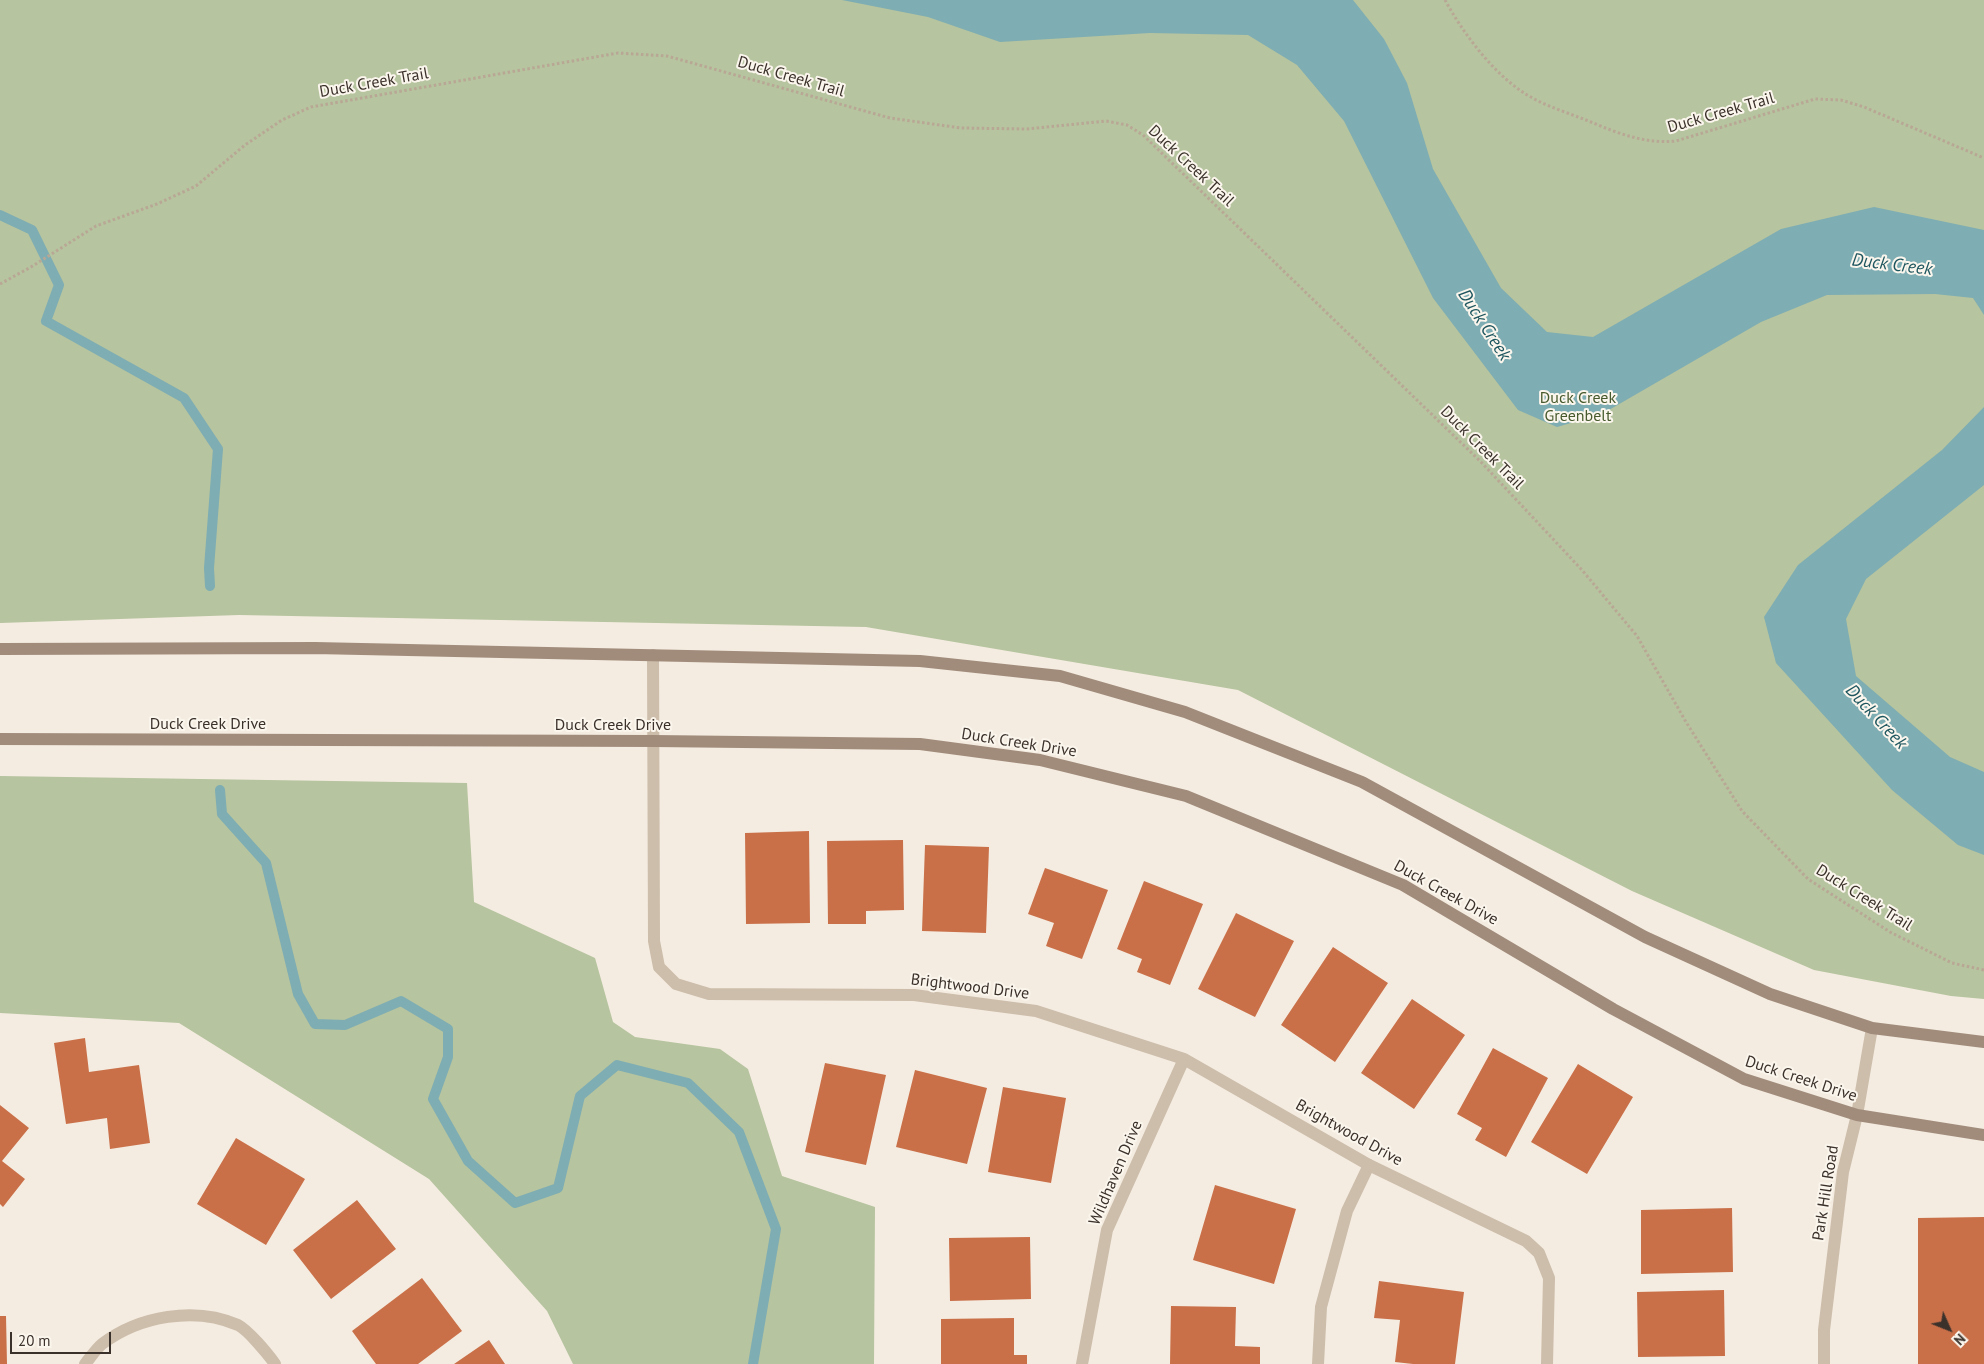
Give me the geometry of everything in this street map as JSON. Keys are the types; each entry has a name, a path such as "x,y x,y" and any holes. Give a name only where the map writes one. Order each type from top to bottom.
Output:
{"main road":[{"path":"0,650 315,648 920,661 1060,676 1185,712 1362,782 1654,941 1770,994 1872,1028 1984,1042"},
{"name":"Duck Creek Drive","path":"0,740 654,741 920,744 1040,760 1186,796 1403,885 1613,1009 1744,1079 1858,1115 1984,1134"}],"street":[{"name":"Brightwood Drive","path":"652,656 654,941 659,967 676,984 709,994 914,995 1036,1011 1184,1059 1369,1165 1526,1241 1539,1253 1548,1278 1547,1364"},
{"name":"Park Hill Road","path":"1824,1364 1824,1330 1843,1172 1858,1115 1872,1028"},
{"name":"Wildhaven Drive","path":"1082,1364 1107,1230 1184,1059"},
{"path":"1318,1364 1321,1307 1347,1211 1369,1165"},
{"path":"85,1364 102,1344 134,1326 176,1315 208,1317 239,1326 266,1352 275,1364"}],"path":[{"name":"Duck Creek Trail","path":"1445,0 1472,42 1495,68 1524,93 1543,103 1609,130 1644,141 1659,143 1676,141 1815,99 1841,100 1864,107 1984,158"},
{"name":"Duck Creek Trail","path":"0,284 96,226 156,204 196,186 245,145 282,120 311,107 618,53 667,56 899,120 961,128 1027,129 1106,121 1127,125 1143,135 1481,462 1582,570 1637,636 1686,722 1742,811 1808,880 1890,932 1952,963 1984,970"}],"green space":[{"name":"Duck Creek Greenbelt","path":"0,0 1984,0 1984,999 1951,996 1814,970 1632,891 1238,690 866,627 239,615 0,623"},
{"path":"0,776 467,783 474,902 595,958 613,1022 635,1037 720,1049 748,1069 782,1176 875,1207 874,1364 573,1364 547,1311 429,1179 179,1023 0,1013"}],"water":[{"name":"Duck Creek","path":"842,0 1353,0 1384,39 1407,83 1433,169 1501,288 1547,332 1593,337 1781,229 1874,207 1984,230 1984,315 1973,298 1935,294 1827,295 1761,322 1602,414 1557,427 1518,410 1433,298 1344,121 1297,65 1248,35 1150,33 1000,42 928,17"},
{"name":"Duck Creek","path":"1984,407 1984,485 1866,579 1846,619 1856,676 1950,757 1984,772 1984,855 1958,845 1892,790 1776,663 1764,617 1798,565 1942,450"}],"building":[{"path":"809,831 810,923 746,924 745,833"},
{"path":"903,840 904,910 866,911 866,924 828,924 827,841"},
{"path":"925,845 989,847 986,933 922,931"},
{"path":"1045,868 1108,890 1082,959 1046,946 1054,923 1028,914"},
{"path":"1144,881 1203,904 1170,985 1137,972 1142,959 1117,949"},
{"path":"1236,913 1294,941 1255,1017 1198,989"},
{"path":"1333,947 1388,983 1335,1062 1281,1025"},
{"path":"1412,999 1465,1035 1414,1109 1361,1073"},
{"path":"85,1038 89,1072 139,1065 150,1143 110,1149 107,1118 66,1124 54,1043"},
{"path":"1493,1048 1548,1078 1506,1157 1475,1140 1482,1128 1457,1114"},
{"path":"825,1063 886,1075 866,1165 805,1152"},
{"path":"1578,1064 1633,1097 1587,1174 1531,1142"},
{"path":"915,1070 987,1088 967,1164 896,1147"},
{"path":"1003,1087 1066,1098 1051,1183 988,1172"},
{"path":"0,1105 29,1128 2,1161 25,1179 3,1207 0,1204"},
{"path":"236,1138 305,1179 266,1245 197,1204"},
{"path":"1215,1185 1296,1209 1274,1284 1193,1260"},
{"path":"357,1200 396,1249 331,1299 293,1250"},
{"path":"1732,1208 1733,1272 1641,1274 1641,1210"},
{"path":"1984,1217 1984,1364 1918,1364 1918,1218"},
{"path":"1030,1237 1031,1299 950,1301 949,1238"},
{"path":"422,1278 462,1331 418,1364 376,1364 352,1331"},
{"path":"1379,1281 1464,1292 1455,1364 1395,1362 1400,1320 1374,1318"},
{"path":"1724,1290 1725,1356 1638,1357 1637,1292"},
{"path":"1171,1306 1236,1307 1235,1346 1260,1347 1260,1364 1170,1364"},
{"path":"0,1316 6,1316 7,1364 0,1364"},
{"path":"1014,1318 1014,1355 1027,1355 1027,1364 941,1364 941,1319"},
{"path":"489,1340 505,1364 454,1364"}],"waterway":[{"path":"0,215 32,230 59,285 46,321 184,398 218,449 209,568 210,586"},
{"path":"220,790 222,814 266,863 298,994 315,1024 345,1025 401,1001 448,1029 448,1057 433,1099 468,1161 515,1203 558,1188 580,1096 617,1065 688,1083 739,1132 776,1229 753,1364"}]}
